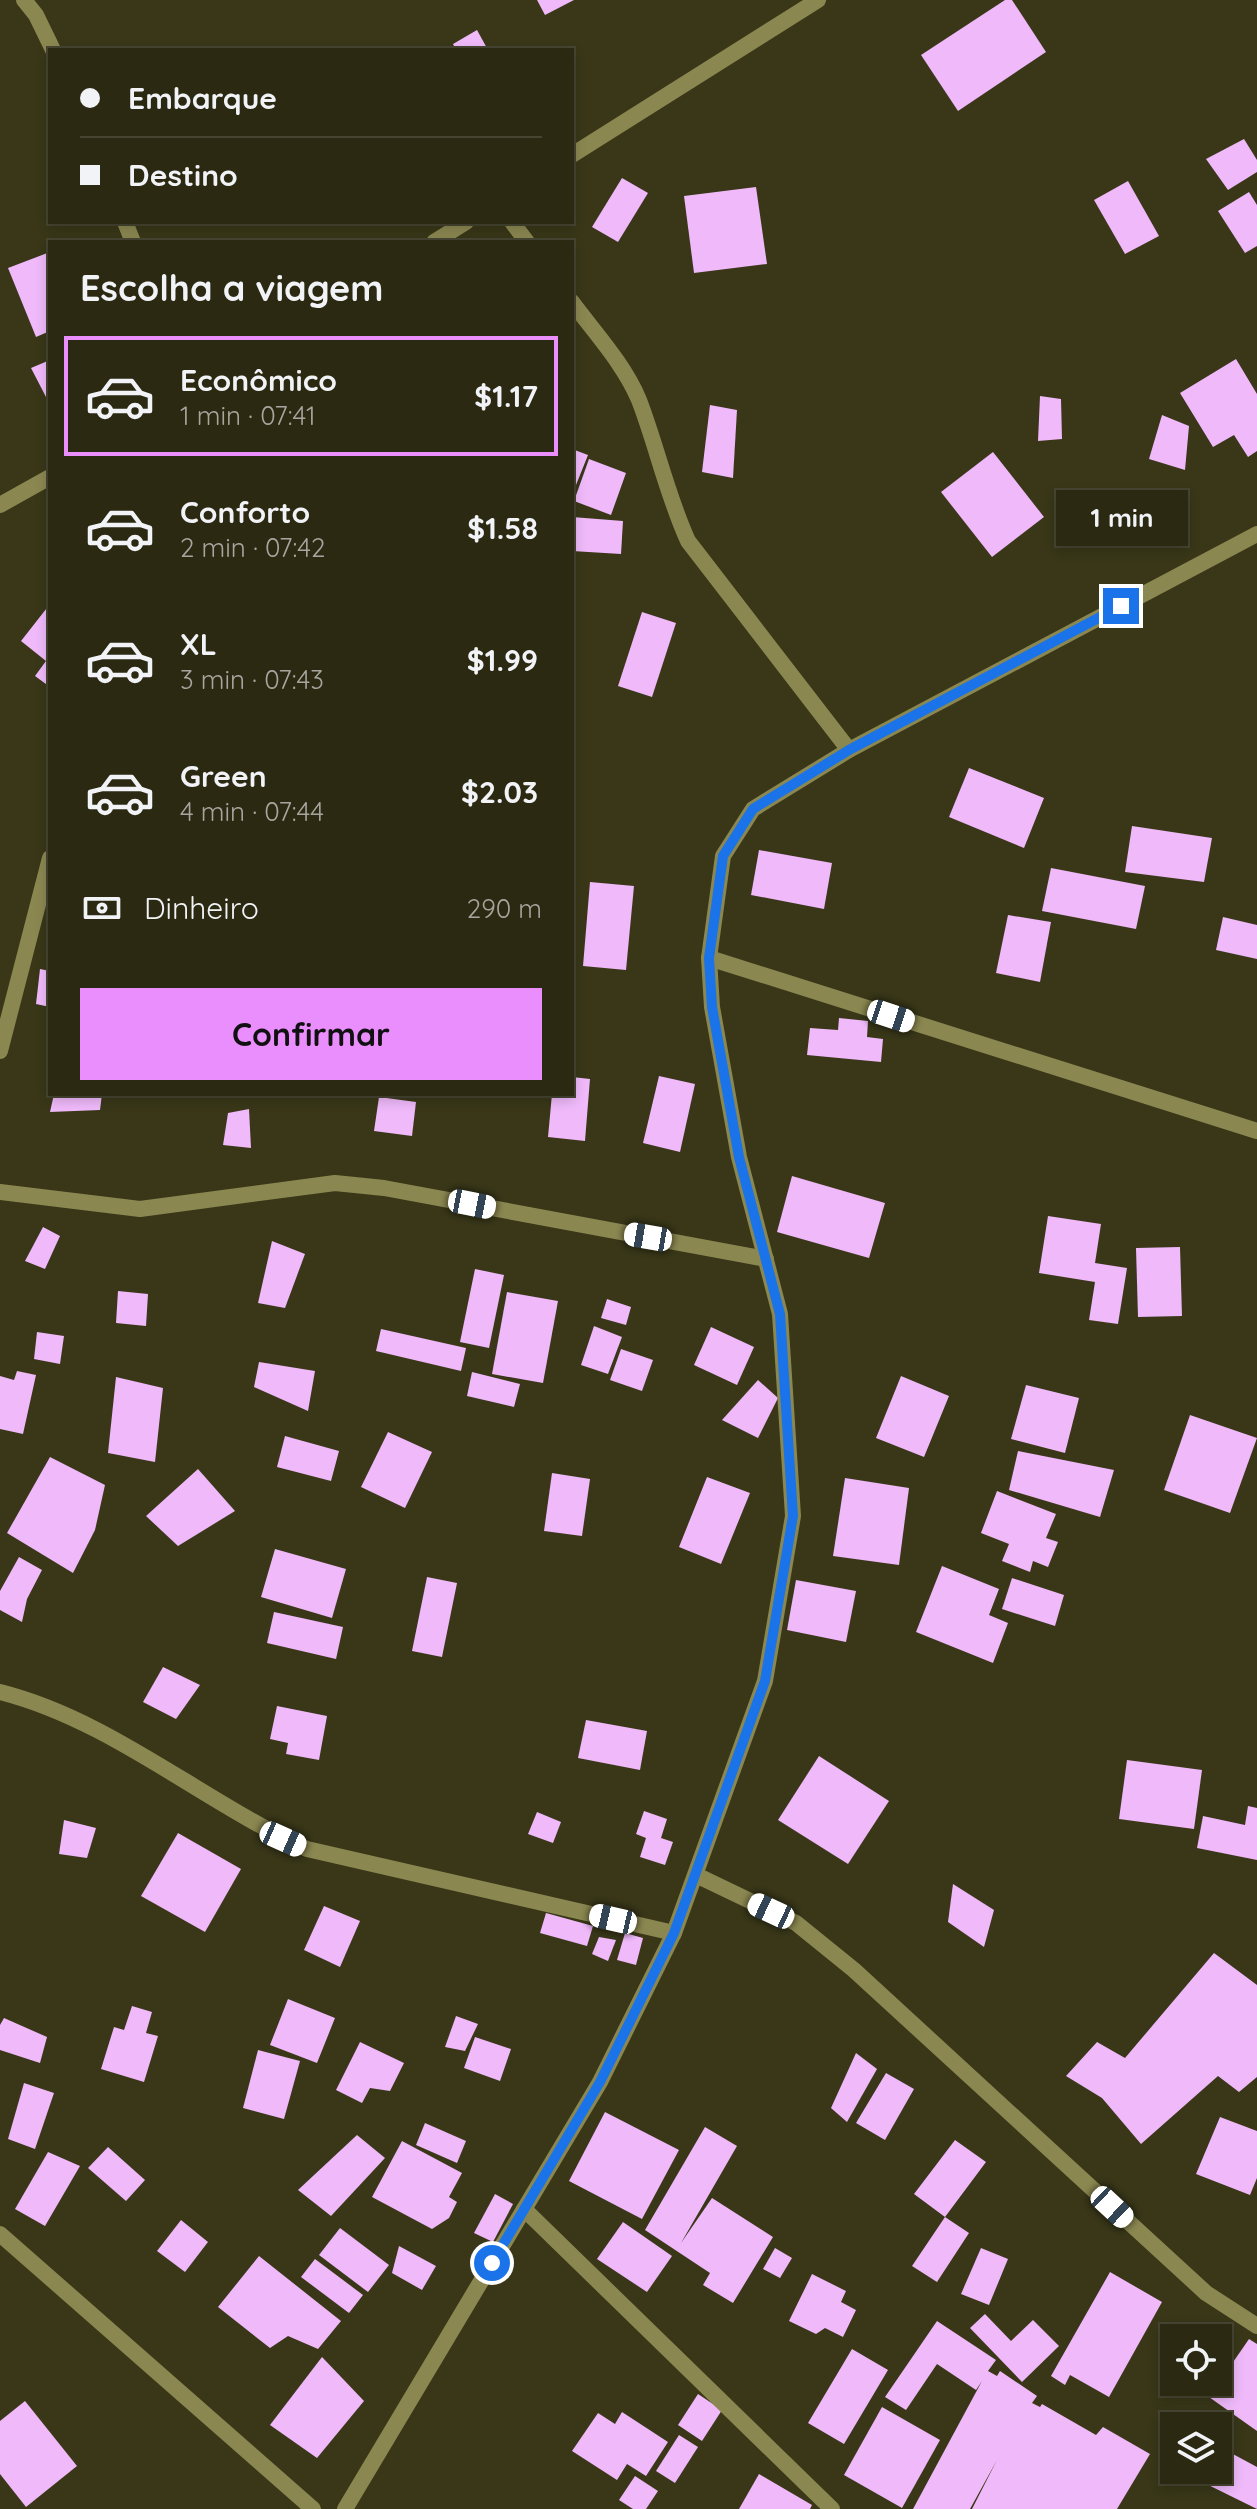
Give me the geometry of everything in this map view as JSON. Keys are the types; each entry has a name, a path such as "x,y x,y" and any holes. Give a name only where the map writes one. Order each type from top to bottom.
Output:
{"street":[{"path":"24,0 36,15 52,48"},
{"path":"574,154 809,2"},
{"path":"437,240 463,224"},
{"path":"574,305 616,361 638,398 671,505 688,541 849,750"},
{"path":"0,505 48,478"},
{"path":"345,2509 600,2082 674,1933 765,1681 793,1516 780,1314 739,1157 712,1007 709,958 723,856 753,809 849,750 1257,535"},
{"path":"0,1051 48,866"},
{"path":"709,958 1257,1131"},
{"path":"0,1192 140,1209 335,1183 384,1188 766,1259"},
{"path":"0,1692 38,1702 85,1724 260,1828 307,1849 674,1933"},
{"path":"696,1875 796,1923 808,1932 854,1970 1206,2293 1257,2326"},
{"path":"524,2209 832,2509"},
{"path":"0,2234 313,2509"}],"building":[{"path":"537,0 574,0 545,15"},
{"path":"1005,0 1012,0 1046,52 958,111 921,55"},
{"path":"477,30 487,48 455,48 453,44"},
{"path":"1244,139 1257,160 1257,172 1228,190 1206,159"},
{"path":"622,178 648,193 618,242 592,227"},
{"path":"1128,181 1159,236 1125,254 1094,200"},
{"path":"756,187 767,264 694,273 684,196"},
{"path":"1249,192 1257,205 1257,246 1245,253 1218,211"},
{"path":"48,253 48,332 36,337 8,268"},
{"path":"1236,359 1257,394 1257,451 1248,457 1234,435 1213,447 1180,393"},
{"path":"48,361 48,396 46,397 31,368"},
{"path":"1040,396 1061,399 1062,439 1038,441"},
{"path":"710,405 737,410 733,478 702,472"},
{"path":"1162,415 1189,426 1185,470 1149,459"},
{"path":"574,450 588,455 574,490"},
{"path":"993,452 1044,517 992,557 941,492"},
{"path":"589,459 626,473 611,515 574,501"},
{"path":"574,517 623,521 621,554 574,551"},
{"path":"48,607 48,686 35,676 46,661 21,641"},
{"path":"642,612 676,623 652,697 618,686"},
{"path":"969,768 1044,798 1024,848 949,817"},
{"path":"1132,826 1212,838 1204,882 1125,872"},
{"path":"759,850 832,863 824,909 751,895"},
{"path":"1051,868 1145,886 1136,929 1042,911"},
{"path":"590,882 634,886 626,970 583,966"},
{"path":"1008,915 1051,922 1040,982 996,973"},
{"path":"1223,917 1257,925 1257,959 1216,950"},
{"path":"40,969 48,971 48,1007 36,1004"},
{"path":"839,1018 868,1021 867,1037 883,1039 881,1062 807,1055 810,1028 838,1030"},
{"path":"659,1076 695,1084 680,1152 643,1143"},
{"path":"574,1077 590,1079 585,1141 548,1137 552,1096 574,1096"},
{"path":"54,1096 102,1096 100,1110 50,1112"},
{"path":"379,1097 416,1102 412,1136 374,1131"},
{"path":"249,1109 251,1148 223,1145 228,1113"},
{"path":"792,1176 885,1203 869,1258 777,1232"},
{"path":"1048,1216 1101,1224 1095,1263 1127,1268 1118,1324 1089,1320 1095,1282 1039,1273"},
{"path":"43,1227 60,1236 45,1269 25,1261"},
{"path":"272,1241 305,1254 285,1308 258,1303"},
{"path":"1180,1247 1182,1316 1138,1317 1136,1248"},
{"path":"475,1269 504,1275 489,1348 460,1342"},
{"path":"118,1291 148,1294 146,1326 116,1323"},
{"path":"507,1292 558,1301 543,1383 492,1374"},
{"path":"607,1299 631,1307 626,1325 601,1318"},
{"path":"594,1326 622,1337 608,1374 581,1365"},
{"path":"711,1327 754,1347 737,1385 694,1365"},
{"path":"381,1329 466,1348 461,1371 376,1351"},
{"path":"37,1332 64,1336 60,1364 34,1359"},
{"path":"621,1349 653,1360 642,1391 610,1380"},
{"path":"259,1362 315,1371 308,1411 254,1387"},
{"path":"17,1371 36,1375 23,1434 0,1429 0,1376 14,1380"},
{"path":"472,1372 520,1384 514,1407 467,1396"},
{"path":"901,1376 949,1396 924,1457 876,1438"},
{"path":"116,1377 163,1388 155,1462 108,1453"},
{"path":"758,1380 778,1398 758,1438 722,1420"},
{"path":"1026,1385 1079,1398 1065,1453 1011,1439"},
{"path":"1190,1415 1257,1438 1230,1513 1164,1490"},
{"path":"388,1432 432,1452 405,1508 361,1487"},
{"path":"285,1436 339,1451 331,1481 277,1467"},
{"path":"1018,1451 1114,1470 1100,1517 1009,1490"},
{"path":"50,1457 105,1485 95,1530 73,1573 7,1533"},
{"path":"198,1469 235,1511 178,1546 146,1516"},
{"path":"552,1473 590,1479 582,1536 544,1531"},
{"path":"707,1477 750,1493 721,1564 679,1547"},
{"path":"845,1478 909,1488 899,1565 833,1556"},
{"path":"997,1491 1056,1514 1046,1538 1058,1542 1048,1567 1033,1561 1030,1572 1002,1561 1009,1544 981,1533"},
{"path":"275,1549 346,1569 332,1618 261,1597"},
{"path":"19,1557 42,1570 27,1599 22,1622 0,1610 0,1591"},
{"path":"942,1566 999,1589 989,1615 1008,1623 993,1663 916,1632"},
{"path":"427,1577 457,1583 442,1657 412,1651"},
{"path":"1012,1578 1064,1595 1055,1626 1002,1609"},
{"path":"796,1580 856,1591 846,1642 787,1630"},
{"path":"274,1612 343,1627 336,1659 267,1643"},
{"path":"163,1667 200,1685 176,1719 143,1702"},
{"path":"277,1706 327,1716 319,1760 286,1754 288,1743 270,1739"},
{"path":"586,1720 647,1731 640,1770 578,1758"},
{"path":"819,1756 889,1801 848,1864 778,1820"},
{"path":"1127,1760 1202,1770 1194,1829 1119,1819"},
{"path":"1248,1806 1257,1808 1257,1860 1197,1848 1203,1816 1245,1825"},
{"path":"644,1811 667,1819 661,1838 673,1842 665,1865 640,1857 646,1838 636,1834"},
{"path":"537,1812 561,1822 553,1843 528,1834"},
{"path":"64,1820 96,1828 87,1858 59,1854"},
{"path":"178,1833 241,1869 205,1932 141,1896"},
{"path":"953,1884 994,1910 984,1947 948,1922"},
{"path":"324,1906 360,1921 340,1967 304,1950"},
{"path":"546,1913 593,1926 587,1946 540,1933"},
{"path":"625,1933 643,1938 636,1965 617,1960"},
{"path":"599,1937 616,1940 608,1961 592,1954"},
{"path":"1214,1953 1257,1985 1257,2077 1239,2092 1218,2076 1141,2144 1102,2098 1066,2076 1097,2042 1125,2058"},
{"path":"288,1999 335,2018 317,2063 270,2045"},
{"path":"132,2006 152,2012 146,2033 158,2036 144,2082 101,2069 114,2027 124,2030"},
{"path":"456,2016 478,2024 465,2051 445,2047"},
{"path":"4,2018 47,2037 40,2063 0,2050 0,2025"},
{"path":"475,2037 511,2049 500,2081 464,2068"},
{"path":"360,2042 404,2063 390,2091 370,2088 362,2103 336,2090"},
{"path":"258,2050 300,2061 284,2119 243,2108"},
{"path":"856,2053 877,2069 847,2122 831,2108"},
{"path":"886,2073 914,2089 885,2140 856,2123"},
{"path":"24,2083 54,2093 35,2149 8,2139"},
{"path":"605,2112 679,2150 642,2219 569,2181"},
{"path":"1220,2117 1257,2131 1257,2178 1250,2195 1196,2174"},
{"path":"425,2123 466,2141 457,2163 416,2145"},
{"path":"705,2127 737,2146 681,2243 712,2198 773,2237 733,2303 703,2285 710,2273 645,2230"},
{"path":"357,2135 385,2158 331,2216 298,2190"},
{"path":"955,2140 986,2162 945,2217 914,2194"},
{"path":"402,2141 462,2173 449,2197 457,2202 449,2218 432,2229 372,2197"},
{"path":"108,2147 145,2180 126,2201 88,2168"},
{"path":"48,2152 80,2166 45,2226 15,2209"},
{"path":"495,2194 513,2204 493,2242 474,2233"},
{"path":"945,2217 969,2233 937,2282 912,2266"},
{"path":"181,2220 208,2242 185,2272 157,2251"},
{"path":"623,2222 672,2256 647,2292 597,2259"},
{"path":"340,2228 389,2265 368,2292 319,2255"},
{"path":"399,2246 436,2266 422,2290 392,2273"},
{"path":"775,2248 792,2258 780,2278 763,2269"},
{"path":"981,2248 1008,2259 989,2305 961,2294"},
{"path":"259,2256 341,2321 318,2349 288,2336 270,2348 218,2307"},
{"path":"315,2259 363,2295 349,2313 301,2277"},
{"path":"1110,2272 1162,2302 1109,2397 1070,2375 1065,2385 1051,2376"},
{"path":"812,2274 846,2291 841,2302 856,2310 843,2337 825,2328 816,2334 789,2321"},
{"path":"985,2314 1011,2341 1033,2320 1059,2346 1022,2382 970,2328"},
{"path":"937,2321 996,2360 988,2371 997,2376 1000,2371 1037,2396 1032,2403 1040,2407 1042,2404 1096,2435 1103,2427 1150,2454 1117,2509 972,2509 997,2460 970,2509 913,2509 982,2381 976,2390 937,2364 906,2410 885,2397"},
{"path":"1249,2339 1257,2344 1257,2431 1209,2397 1232,2396 1232,2364"},
{"path":"852,2349 888,2370 844,2444 808,2423"},
{"path":"322,2357 364,2401 317,2458 270,2425"},
{"path":"698,2394 722,2410 702,2441 678,2425"},
{"path":"25,2401 77,2466 26,2507 0,2474 0,2421"},
{"path":"882,2407 940,2440 902,2508 844,2475"},
{"path":"622,2412 668,2442 646,2476 627,2464 617,2480 572,2451 598,2413 615,2424"},
{"path":"679,2435 698,2447 675,2483 656,2471"},
{"path":"1232,2454 1257,2467 1257,2509 1206,2484 1232,2484"},
{"path":"759,2474 812,2505 810,2509 739,2509"},
{"path":"635,2476 658,2491 646,2509 633,2509 619,2500"}],"route":[{"path":"492,2263 600,2082 674,1933 765,1681 793,1516 780,1314 739,1157 712,1007 709,958 723,856 753,809 849,750 1121,606"}]}
